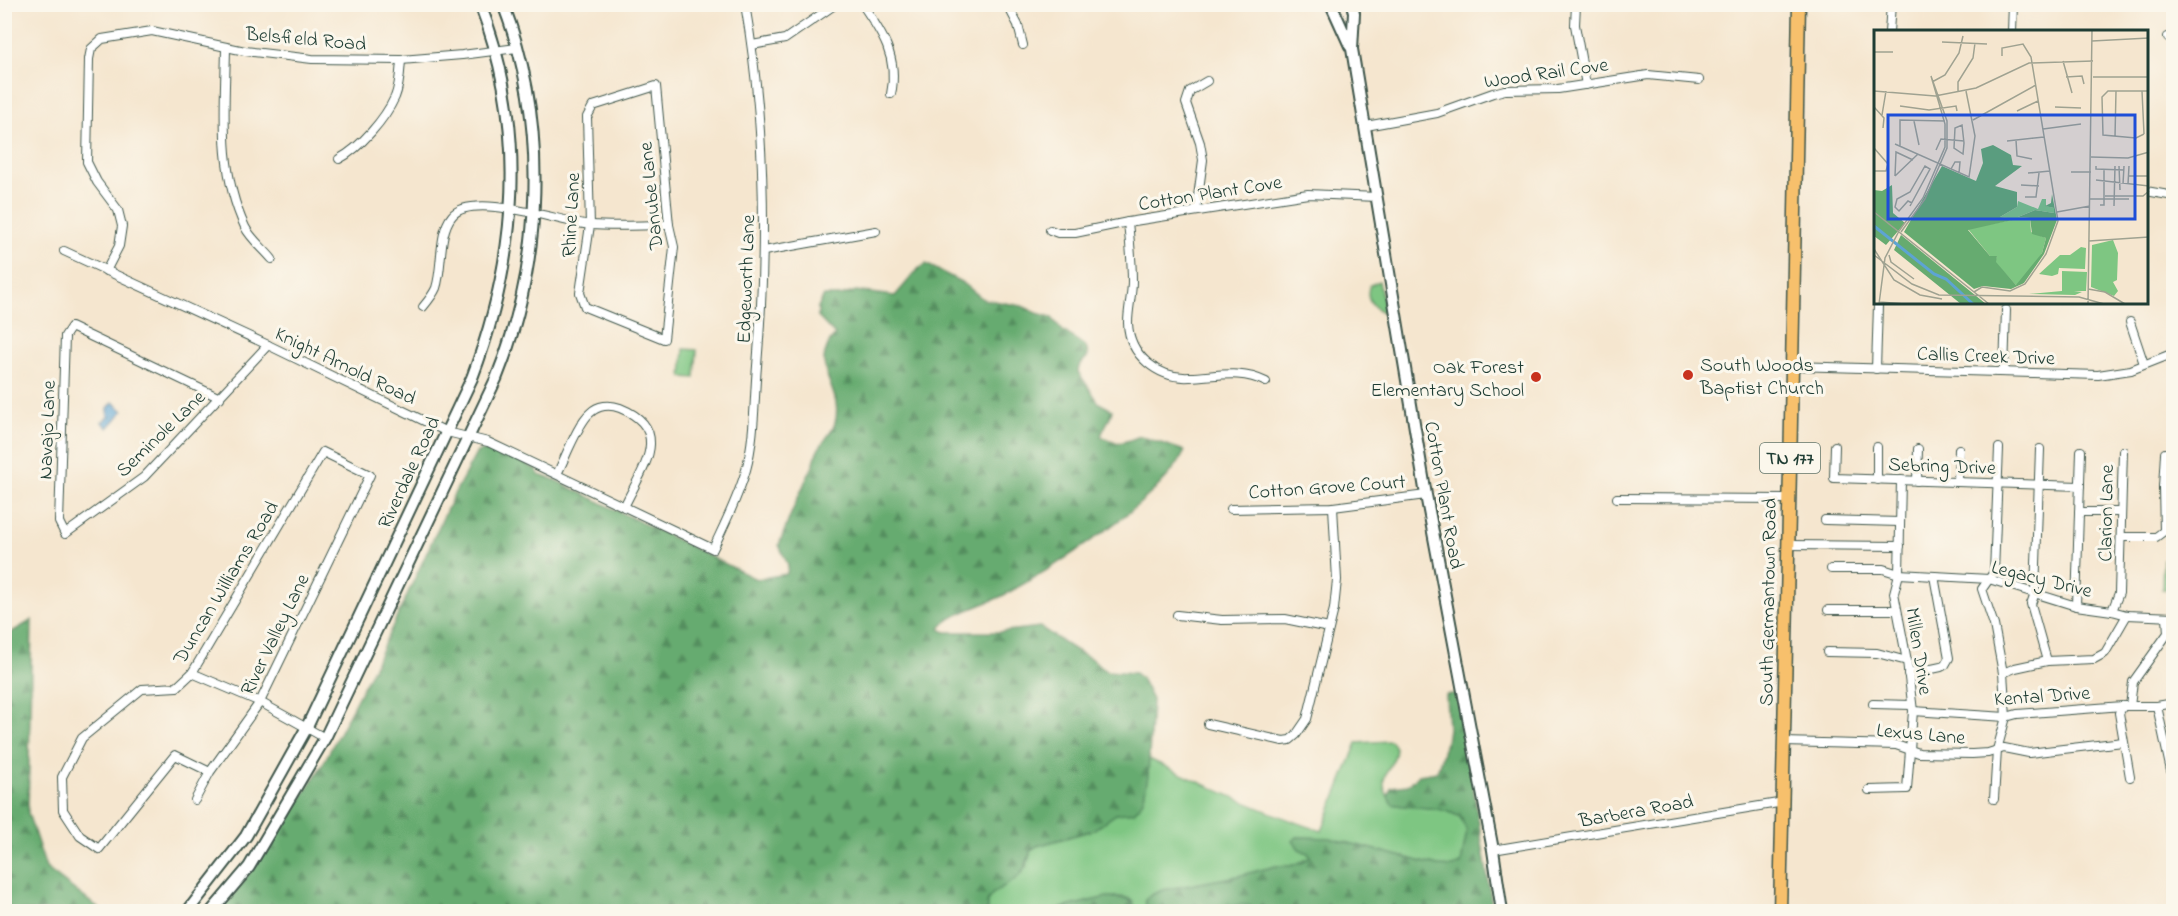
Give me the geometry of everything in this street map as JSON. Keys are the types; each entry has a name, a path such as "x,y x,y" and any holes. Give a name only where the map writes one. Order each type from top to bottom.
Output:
{"main road":[{"name":"South Germantown Road","path":"1780,912 1799,4"}],"street":[{"name":"Riverdale Road","path":"186,912 246,836 306,729 472,378 495,310 507,256 512,181 509,128 495,51 480,4"},
{"name":"Riverdale Road","path":"212,912 249,867 325,738 496,379 514,330 528,263 534,176 532,132 517,48 504,4"},
{"name":"Edgeworth Lane","path":"712,549 736,499 750,452 761,318 764,183 752,45 745,4"},
{"path":"752,45 785,39 836,4"},
{"path":"862,4 883,34 887,44 893,70 891,94"},
{"path":"1007,4 1018,25 1023,45"},
{"name":"Cotton Plant Road","path":"1331,4 1352,49"},
{"name":"Cotton Plant Road","path":"1352,4 1354,13 1352,49 1426,495 1493,850 1502,912"},
{"path":"1576,4 1575,25 1586,85"},
{"path":"1889,30 1891,4"},
{"path":"2012,30 2013,4"},
{"name":"Belsfield Road","path":"106,271 119,246 122,226 118,210 97,182 87,162 89,59 95,43 107,37 152,31 226,48 312,59 401,60 517,48"},
{"path":"226,48 224,141 229,184 246,229 272,259"},
{"path":"339,159 356,148 392,102 398,89 401,60"},
{"name":"Wood Rail Cove","path":"1366,126 1437,113 1504,90 1558,89 1648,75 1699,80"},
{"path":"1196,211 1203,160 1200,143 1187,112 1186,103 1190,91 1207,81"},
{"name":"Rhine Lane","path":"656,87 592,106 587,117 590,225 580,293 585,307 664,339"},
{"name":"Danube Lane","path":"656,87 669,225 674,247 664,339"},
{"path":"2148,191 2174,196"},
{"name":"Cotton Plant Cove","path":"1050,230 1058,233 1075,233 1128,222 1308,194 1377,196"},
{"path":"423,307 435,289 445,233 450,218 456,212 474,206 511,209 590,225 669,225"},
{"path":"1128,222 1132,282 1128,323 1130,335 1141,356 1160,373 1172,376 1186,378 1244,374 1266,382"},
{"path":"764,251 876,231"},
{"name":"Knight Arnold Road","path":"64,251 268,345 447,432 468,439 488,441 712,549"},
{"path":"1876,369 1878,305"},
{"path":"2004,371 2006,310"},
{"path":"2130,322 2144,364"},
{"name":"Navajo Lane","path":"65,534 59,522 65,336 71,327 220,398"},
{"name":"Seminole Lane","path":"65,534 144,477 268,345"},
{"name":"Callis Creek Drive","path":"1793,366 2098,375 2117,373 2174,353"},
{"path":"557,474 589,413 602,406 610,406 635,415 646,425 651,442 647,458 624,507"},
{"name":"Sebring Drive","path":"1835,446 1834,478 2080,486"},
{"path":"1877,447 1877,480"},
{"path":"1994,799 1997,750 2006,717 1994,625 1982,589 1994,572 1999,448"},
{"path":"1917,481 1918,449"},
{"path":"1958,482 1959,449"},
{"path":"2040,449 2035,593 2031,604 2047,661"},
{"path":"2076,606 2081,451"},
{"name":"Clarion Lane","path":"2112,611 2120,593 2123,451"},
{"name":"Duncan Williams Road","path":"210,772 175,755 99,849 80,836 63,810 62,777 82,738 142,689 177,687 192,674 323,452 370,475"},
{"path":"2164,531 2165,453"},
{"name":"River Valley Lane","path":"195,800 210,772 260,702 370,475"},
{"name":"Millen Drive","path":"1869,790 1907,789 1912,708 1907,661 1894,589 1899,574 1901,480"},
{"path":"2163,488 2174,488"},
{"name":"Cotton Grove Court","path":"1231,509 1333,507 1426,495"},
{"path":"1617,498 1788,499"},
{"path":"1208,724 1278,740 1290,740 1307,719 1329,628 1337,580 1333,507"},
{"path":"2079,512 2121,512"},
{"path":"1825,520 1900,522"},
{"path":"2121,537 2156,537 2164,531 2174,531"},
{"path":"1788,545 1900,546"},
{"name":"Legacy Drive","path":"1831,568 1889,570 1899,574 1989,579 2076,606 2127,615 2170,618"},
{"path":"1908,674 1941,667 1949,658 1934,576"},
{"path":"1828,610 1896,610"},
{"path":"1177,615 1237,620 1285,619 1329,628"},
{"path":"2002,673 2047,661 2094,659 2105,653 2127,615"},
{"path":"2130,777 2120,713 2127,706 2133,682 2168,633 2170,618"},
{"path":"1827,652 1877,653 1907,661"},
{"path":"192,674 260,702 325,738"},
{"name":"Kental Drive","path":"1873,704 2006,717 2017,714 2157,706 2174,703"},
{"path":"2157,706 2171,771"},
{"name":"Lexus Lane","path":"1784,742 1896,745 1924,754 1988,753 2004,748 2029,753 2123,742"},
{"name":"Barbera Road","path":"1493,850 1784,802"}],"green space":[{"path":"926,264 963,283 983,299 1022,306 1051,317 1062,330 1086,347 1088,356 1079,366 1078,372 1099,403 1112,410 1101,436 1120,442 1140,436 1185,451 1173,470 1154,491 1104,532 1025,583 959,614 940,629 945,632 999,632 1040,627 1092,659 1106,671 1135,673 1141,678 1152,700 1148,776 1144,797 1134,812 1116,814 1093,830 1037,846 1031,850 1022,873 989,898 987,911 221,912 286,822 324,762 374,666 453,496 477,452 493,451 516,459 537,470 539,475 555,480 756,579 787,574 788,565 779,545 818,450 834,426 837,411 824,358 827,347 835,335 818,317 818,307 824,296 841,296 856,291 895,296 918,269"},
{"path":"1379,281 1385,313 1373,305 1368,294 1370,285"},
{"path":"684,349 697,350 695,378 682,377"},
{"path":"2163,560 2173,561 2173,590 2162,589"},
{"path":"32,620 28,813 46,868 102,911 5,911 5,636"},
{"path":"1458,693 1493,911 1257,912 1251,906 1243,905 1191,911 1148,912 1145,900 1163,890 1304,862 1310,857 1293,841 1297,837 1330,838 1438,866 1453,867 1461,864 1467,831 1460,817 1443,810 1392,804 1388,796 1391,787 1408,785 1419,775 1437,772 1448,728 1446,695"},
{"path":"1390,741 1396,751 1384,784 1392,804 1443,809 1460,817 1467,831 1461,864 1453,867 1438,866 1330,838 1297,837 1299,849 1308,853 1310,858 1290,866 1276,866 1238,876 1163,890 1151,895 1146,906 1148,911 1134,911 1133,902 1125,898 1113,897 1048,911 987,912 990,896 1023,871 1031,850 1037,846 1093,830 1116,814 1134,812 1144,797 1149,759 1256,807 1322,831 1357,743"},
{"path":"1107,897 1129,899 1135,907 1134,911 1050,911"},
{"path":"1251,906 1257,911 1191,912"}],"water":[{"path":"113,402 123,411 108,428 102,422 108,417 108,408"}],"place":[{"name":"South Woods Baptist Church","path":"1688,375"},
{"name":"Oak Forest Elementary School","path":"1536,377"}]}
